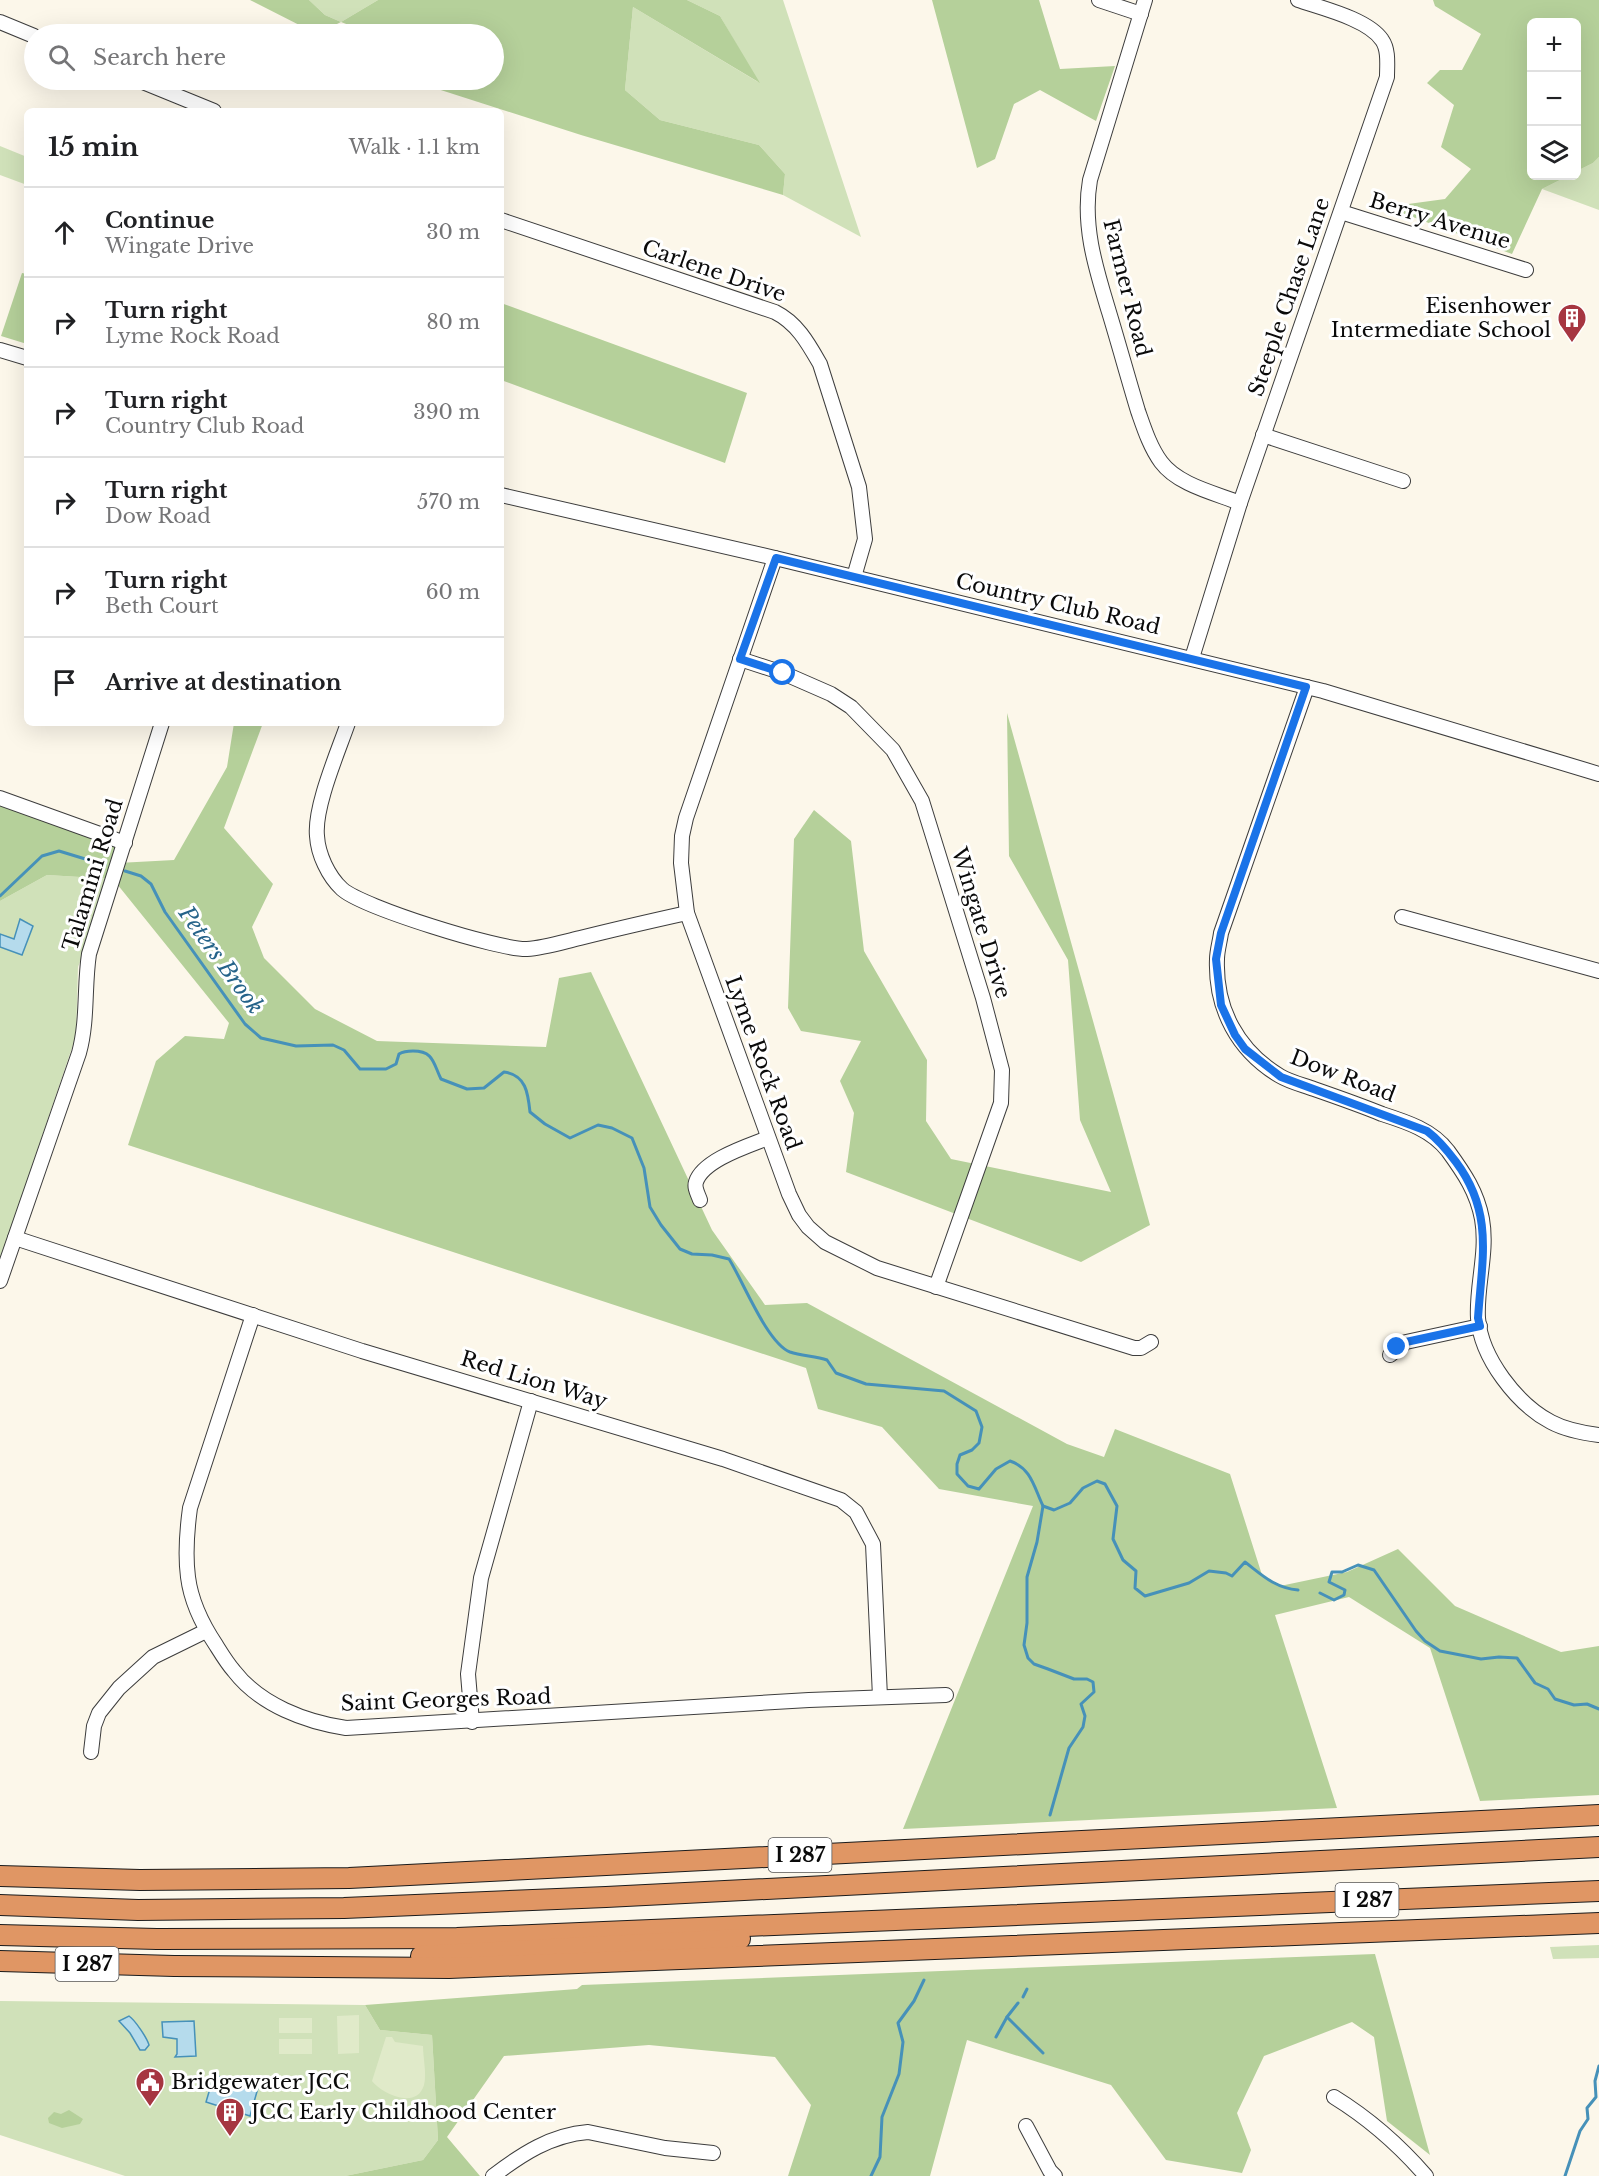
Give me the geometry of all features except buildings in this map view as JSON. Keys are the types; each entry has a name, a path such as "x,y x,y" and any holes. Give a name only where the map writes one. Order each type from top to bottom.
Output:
{"highway":[{"name":"I 287","path":"0,1876 140,1880 349,1878 1599,1815"},
{"name":"I 287","path":"0,1905 138,1910 344,1908 1599,1847"},
{"name":"I 287","path":"0,1935 157,1939 457,1938 1599,1890"},
{"path":"320,1966 348,1960 811,1935 942,1917"},
{"name":"I 287","path":"0,1961 162,1966 449,1968 1599,1923"}],"street":[{"path":"1099,0 1141,14"},
{"name":"Farmer Road","path":"1145,0 1090,180 1087,219 1093,258 1138,411 1146,434 1160,461 1176,476 1240,503"},
{"name":"Steeple Chase Lane","path":"1192,658 1240,503 1387,77 1385,47 1382,39 1368,28 1347,17 1298,0"},
{"path":"0,22 24,32"},
{"path":"163,90 207,108"},
{"name":"Berry Avenue","path":"1341,212 1527,270"},
{"name":"Carlene Drive","path":"504,221 775,312 793,324 810,345 820,364 858,487 865,539 854,578"},
{"path":"0,350 24,357"},
{"path":"1263,435 1403,481"},
{"name":"Country Club Road","path":"504,496 776,558 1192,658 1306,687 1599,774"},
{"name":"Lyme Rock Road","path":"776,558 686,818 682,836 681,863 687,913 768,1138 799,1215 808,1227 825,1242 877,1268 1134,1348 1141,1348 1151,1342"},
{"name":"Wingate Drive","path":"740,659 783,673 831,694 851,707 893,750 922,801 983,998 1002,1070 1001,1103 936,1287"},
{"name":"Dow Road","path":"1306,687 1221,933 1216,959 1221,1005 1235,1035 1245,1049 1281,1077 1427,1131 1440,1141 1466,1175 1480,1207 1483,1222 1478,1318 1486,1348 1505,1382 1524,1403 1553,1424 1578,1432 1599,1435"},
{"name":"Talamini Road","path":"0,1281 79,1053 85,1026 86,975 89,954 161,726"},
{"path":"347,726 326,787 316,834 324,863 342,889 354,897 491,944 525,949 687,913"},
{"path":"0,798 125,843"},
{"path":"1402,917 1599,971"},
{"path":"700,1200 696,1183 703,1170 723,1157 768,1138"},
{"name":"Red Lion Way","path":"15,1238 362,1351 723,1459 841,1500 856,1512 873,1544 880,1697"},
{"name":"Saint Georges Road","path":"254,1315 190,1508 186,1536 188,1577 197,1611 206,1631 233,1671 247,1686 271,1703 306,1719 324,1725 346,1728 946,1695"},
{"path":"1390,1355 1406,1342 1480,1326"},
{"path":"472,1722 468,1674 481,1578 531,1401"},
{"path":"91,1752 94,1726 99,1713 119,1688 153,1657 206,1631"},
{"path":"1334,2097 1357,2111 1411,2159 1426,2176"},
{"path":"1026,2126 1050,2171 1056,2176"},
{"path":"493,2176 523,2153 553,2139 575,2133 588,2132 665,2148 713,2153"}],"green space":[{"path":"250,0 309,0 325,15 341,22 337,24 297,24"},
{"path":"309,0 378,0 341,22 325,15"},
{"path":"378,0 687,0 720,16 760,83 633,7 625,90 660,120 759,145 785,174 783,195 581,135 504,110 504,108 497,108 441,90 504,90 504,24 346,24 341,22"},
{"path":"687,0 783,0 861,237 783,195 785,174 759,145 660,120 625,90 633,7 758,82 720,16"},
{"path":"932,0 1039,0 1060,69 1115,66 1096,121 1040,90 1014,104 995,159 977,168"},
{"path":"1433,0 1599,0 1599,157 1581,169 1581,18 1527,18 1527,180 1560,180 1542,189 1512,254 1386,207 1445,199 1471,169 1441,147 1454,105 1427,83 1440,70 1462,70 1481,34 1435,6"},
{"path":"0,146 24,156 24,184 0,175"},
{"path":"1599,157 1599,210 1542,189 1560,180 1581,180 1581,169"},
{"path":"22,273 24,273 24,343 1,336"},
{"path":"504,304 747,393 725,463 504,381"},
{"path":"1007,713 1150,1225 1081,1262 846,1172 854,1113 840,1081 861,1041 801,1031 788,1008 794,839 814,810 851,841 864,951 927,1060 926,1121 951,1159 1111,1192 1080,1120 1068,960 1009,856"},
{"path":"234,726 262,726 224,828 273,884 252,927 264,958 315,1009 377,1041 546,1047 559,978 591,972 712,1230 765,1305 807,1303 1067,1444 1104,1457 1115,1429 1230,1474 1262,1575 1280,1586 1347,1572 1398,1549 1455,1606 1561,1652 1599,1646 1599,1795 1480,1801 1430,1648 1349,1597 1275,1615 1337,1808 903,1829 1033,1506 939,1489 882,1427 818,1409 806,1368 128,1145 156,1061 185,1036 224,1039 229,1023 113,879 47,875 0,901 0,803 126,841 118,863 174,860 227,767"},
{"path":"47,875 113,879 78,967 76,1036 0,1260 0,901"},
{"path":"1599,1945 1599,1958 1553,1959 1550,1947"},
{"path":"1375,1954 1430,2155 1387,2121 1374,2037 1352,2022 1264,2056 1237,2113 1251,2150 1242,2173 1166,2160 1111,2085 967,2040 930,2176 788,2176 811,2105 775,2057 649,2045 504,2056 447,2137 480,2176 345,2176 423,2160 438,2140 432,2035 380,2030 365,2005 577,1989 582,1985"},
{"path":"0,2001 365,2005 380,2030 432,2035 438,2140 423,2160 345,2176 125,2176 0,2135"},
{"path":"359,2015 359,2053 338,2054 337,2016"},
{"path":"279,2018 312,2018 312,2033 279,2033"},
{"path":"386,2037 392,2037 395,2042 423,2046 425,2081 420,2093 414,2097 391,2095 372,2081"},
{"path":"279,2039 312,2039 312,2054 279,2054"},
{"path":"69,2110 83,2119 80,2124 62,2128 49,2123 48,2118 54,2112 61,2114"}],"water":[{"path":"20,919 33,926 22,955 0,947 0,934 14,939"},
{"path":"129,2016 148,2042 149,2045 145,2050 140,2050 130,2033 119,2021"},
{"path":"194,2021 196,2056 175,2057 177,2039 163,2037 162,2022"},
{"path":"214,2075 258,2088 250,2116 206,2102"}],"waterway":[{"name":"Peters Brook","path":"0,896 42,856 59,851 105,865"},
{"name":"Peters Brook","path":"125,871 141,876 151,884 165,912 245,1024 261,1038 296,1046 333,1045 344,1050 360,1069 386,1069 396,1064 401,1053 408,1051 425,1053 432,1059 441,1079 467,1089 484,1088 504,1072 521,1081 528,1098 530,1112 545,1124 570,1138 598,1125 612,1128 632,1138 644,1168 650,1207 661,1225 680,1249 692,1254 729,1259 764,1324 781,1346 790,1352 827,1360 836,1373 866,1384 944,1391 976,1411 982,1427 979,1443 972,1450 960,1455 957,1464 957,1474 968,1486 979,1489 996,1469 1010,1461 1027,1473 1043,1506 1054,1510 1070,1503 1083,1488 1097,1481 1105,1484 1117,1506 1113,1539 1123,1560 1136,1571 1135,1588 1145,1596 1189,1583 1209,1571 1232,1576 1245,1562 1276,1584 1298,1590"},
{"path":"1043,1506 1037,1542 1027,1577 1027,1623 1024,1645 1028,1658 1034,1664 1074,1679 1087,1679 1093,1682 1094,1692 1081,1704 1085,1716 1083,1727 1069,1748 1050,1815"},
{"name":"Peters Brook","path":"1320,1593 1334,1600 1344,1595 1345,1590 1329,1582 1332,1572 1342,1572 1358,1565 1374,1570 1416,1631 1425,1641 1440,1651 1481,1659 1517,1658 1535,1683 1548,1689 1555,1699 1574,1705 1587,1704 1599,1709"},
{"path":"871,2176 880,2157 882,2117 899,2074 903,2042 898,2023 914,2001 924,1980"},
{"path":"1023,1997 1027,1989"},
{"path":"996,2037 1018,2003"},
{"path":"1007,2017 1043,2053"},
{"path":"1565,2176 1580,2131 1588,2119 1587,2108 1596,2097 1595,2081 1599,2066"}],"place":[{"name":"Eisenhower Intermediate School","path":"1572,344"},
{"name":"Bridgewater JCC","path":"150,2108"},
{"name":"JCC Early Childhood Center","path":"230,2138"}],"route":[{"path":"783,673 740,659 776,558 1306,687 1221,933 1216,959 1221,1005 1235,1035 1245,1049 1281,1077 1427,1131 1440,1141 1473,1188 1483,1222 1478,1318 1480,1326 1406,1342 1397,1347"}]}
